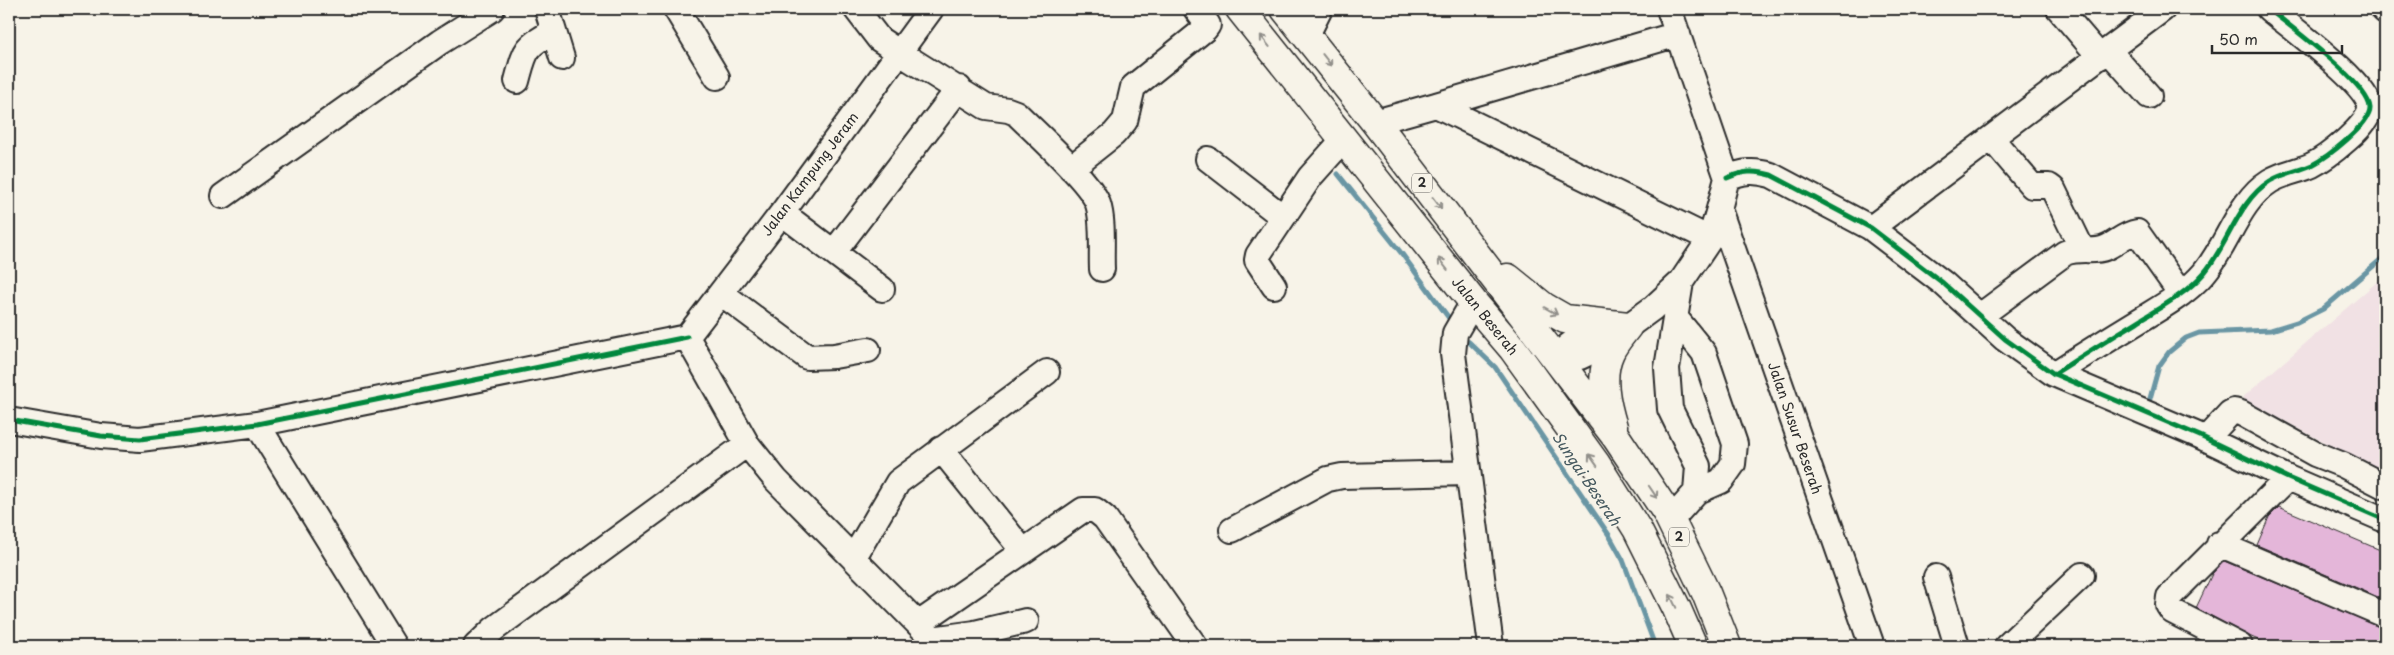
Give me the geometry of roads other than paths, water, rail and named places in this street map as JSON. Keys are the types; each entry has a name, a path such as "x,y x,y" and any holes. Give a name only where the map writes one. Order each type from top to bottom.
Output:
{"highway":[{"name":"Jalan Beserah","path":"1240,9 1473,302 1513,349 1596,464 1638,529 1693,646"},
{"name":"2","path":"1285,9 1375,122 1616,437 1671,520 1706,593 1727,646"},
{"path":"1472,249 1544,307 1565,319 1628,326 1609,352 1605,368 1607,407 1616,437"},
{"path":"1513,349 1557,359 1548,398"}],"street":[{"path":"224,196 440,42 492,9"},
{"path":"547,9 562,58"},
{"path":"676,9 716,77"},
{"path":"856,9 879,38 900,53 959,88 986,107 1008,110 1016,114 1071,168 1094,193 1099,206 1102,270"},
{"name":"Jalan Kampung Jeram","path":"687,337 782,213 931,9"},
{"path":"1071,168 1114,134 1124,121 1133,88 1205,30 1208,25 1207,22 1196,9"},
{"path":"1307,35 1320,9"},
{"path":"1557,359 1580,357 1597,350 1653,308 1681,282 1710,239 1727,178 1669,9"},
{"path":"2059,9 2149,96"},
{"path":"1871,228 2163,9"},
{"path":"2054,374 2180,294 2204,274 2248,205 2262,188 2270,181 2313,164 2337,148 2362,125 2370,112 2368,100 2346,73 2269,9"},
{"path":"517,81 526,50 540,38 553,32"},
{"path":"1375,122 1678,34"},
{"path":"834,252 959,88"},
{"path":"1436,105 1710,239"},
{"path":"1991,138 2032,186 2049,186 2053,189 2082,249"},
{"path":"1274,286 1256,260 1310,177 1344,139"},
{"path":"1208,159 1283,217"},
{"path":"1727,178 1743,171 1758,171 1771,175 1871,228 1943,283 2005,339 2054,374 2206,439 2288,478 2385,520"},
{"name":"Jalan Susur Beserah","path":"1719,209 1872,646"},
{"path":"782,213 882,289"},
{"path":"1980,316 2065,253 2082,249 2103,249 2124,236 2137,232 2180,294"},
{"path":"1681,282 1667,368 1670,409 1698,466 1696,492"},
{"path":"721,293 807,357 834,356 868,350"},
{"path":"1473,302 1455,333 1453,354 1491,646"},
{"path":"1671,520 1696,492 1721,480 1733,464 1734,444 1704,353 1675,317"},
{"path":"9,420 100,436 140,439 257,424 687,337 747,444 776,480 854,557 928,636"},
{"path":"854,557 898,482 1047,372"},
{"path":"2206,439 2230,413 2234,411 2241,413 2315,454 2343,465 2384,486 2362,510"},
{"path":"257,424 394,646"},
{"path":"476,646 494,629 747,444"},
{"path":"941,449 1023,551"},
{"path":"1232,530 1328,479 1342,476 1467,473"},
{"path":"2223,643 2172,611 2168,605 2169,597 2288,478"},
{"path":"928,636 1023,551 1083,510 1095,510 1105,518 1195,646"},
{"path":"2220,544 2385,615"},
{"path":"2007,646 2082,575"},
{"path":"1936,577 1957,646"},
{"path":"928,636 975,633 1026,621"}],"waterway":[{"name":"Sungai Beserah","path":"1338,174 1402,254 1451,321"},
{"path":"2149,402 2159,366 2169,352 2186,338 2199,333 2271,330 2297,322 2323,309 2385,256"},
{"name":"Sungai Beserah","path":"1469,342 1495,367 1609,535 1623,560 1655,646"}]}
